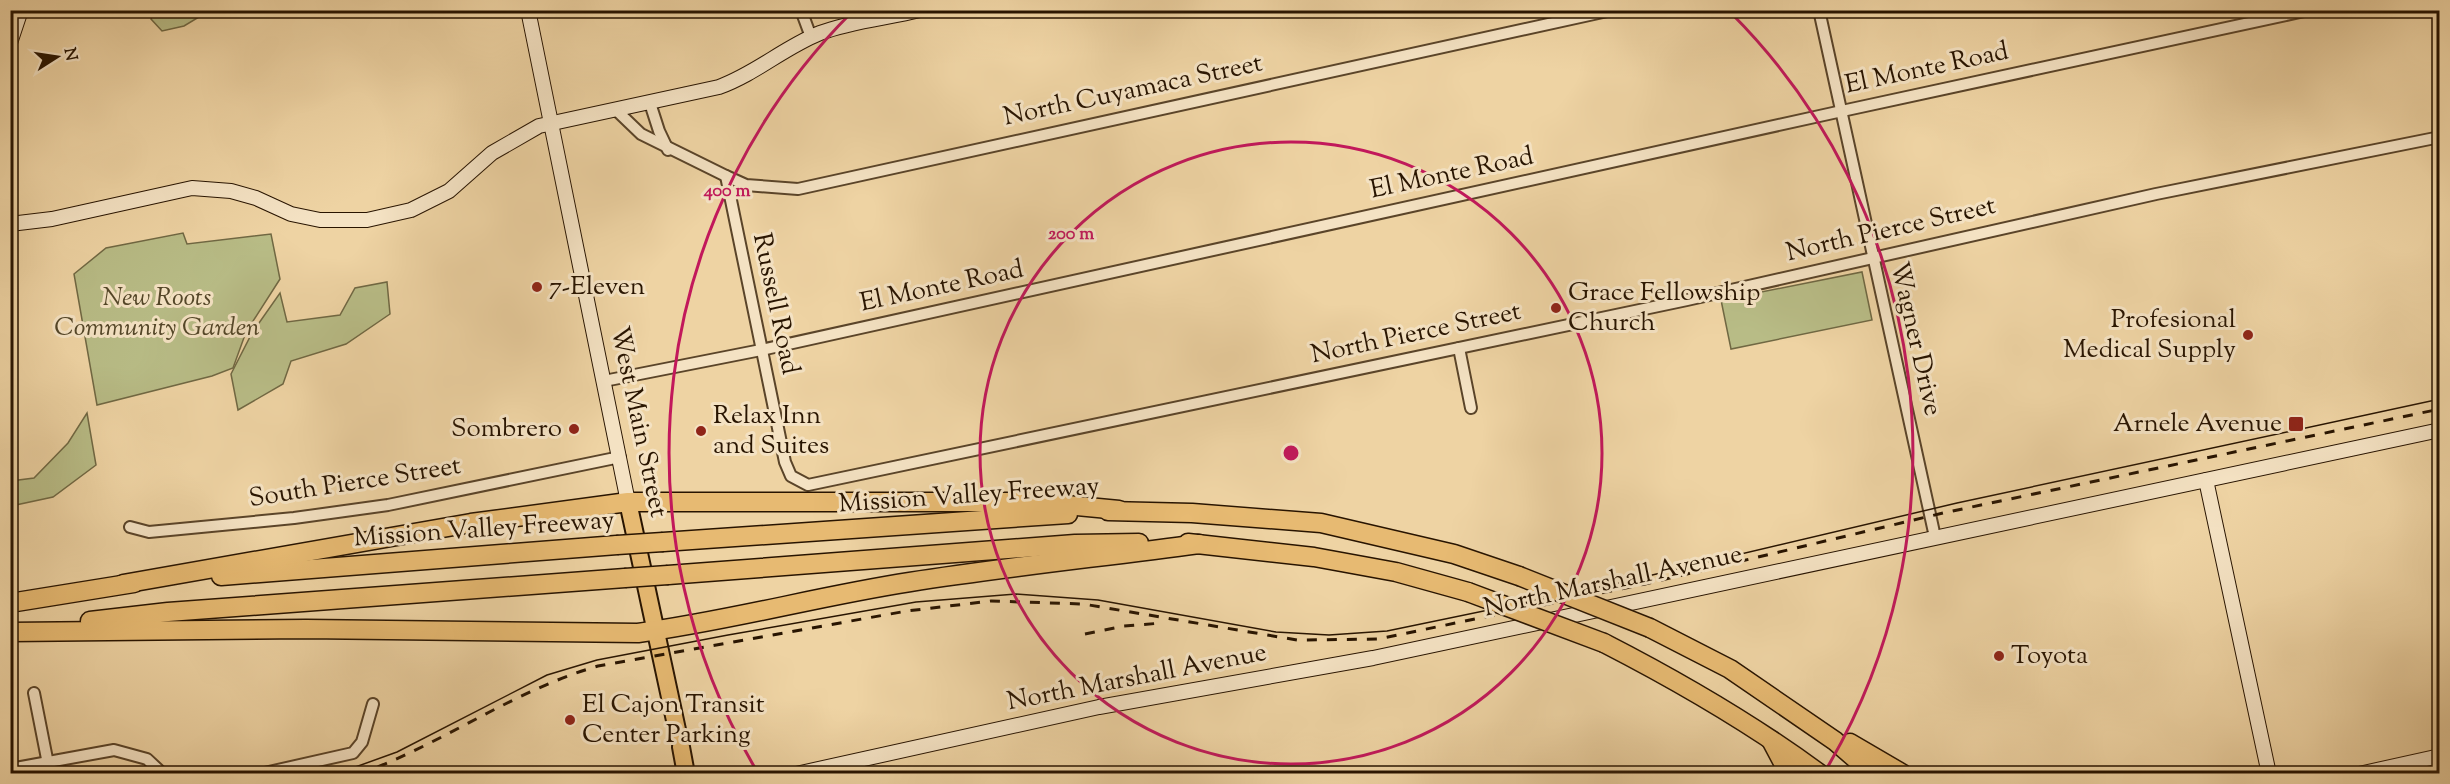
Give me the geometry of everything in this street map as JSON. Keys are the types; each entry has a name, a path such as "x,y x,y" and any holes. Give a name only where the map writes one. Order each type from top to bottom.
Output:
{"highway":[{"path":"123,584 471,523 628,502 1024,502 1119,510"},
{"name":"Mission Valley Freeway","path":"10,603 123,584 617,545 1119,510 1321,523 1454,554 1519,576 1650,628 1730,669 1835,741 1874,774"},
{"path":"10,631 168,612 1075,544 1199,544 1361,565 1468,592 1604,643 1690,688 1768,736 1820,774"},
{"path":"10,631 306,629 638,633 681,628 799,601 911,582 1199,544"},
{"path":"1783,706 1903,774"},
{"path":"1768,736 1789,774"}],"main road":[{"path":"10,43 21,10"},
{"name":"West Main Street","path":"528,10 686,774"},
{"path":"10,224 52,219 192,188 231,191 256,198 291,214 320,220 367,220 411,210 449,192 492,153 552,121 616,110 719,87 746,78 822,32 920,10"},
{"name":"North Marshall Avenue","path":"796,774 1099,707 1373,658 2439,430"},
{"path":"2206,480 2269,774"},
{"path":"2359,774 2439,756"}],"street":[{"path":"801,10 811,37"},
{"name":"North Cuyamaca Street","path":"616,110 641,134 669,150 746,185 798,189 1612,10"},
{"name":"Wagner Drive","path":"1819,10 1935,537"},
{"name":"El Monte Road","path":"604,381 761,350 2309,10"},
{"path":"650,103 659,131 669,150"},
{"name":"North Pierce Street","path":"790,476 808,485 1459,348 2156,195 2439,137"},
{"name":"Russell Road","path":"726,176 761,350 790,476"},
{"path":"1459,348 1471,408"},
{"name":"South Pierce Street","path":"130,527 149,532 294,518 366,508 620,457"},
{"path":"34,693 48,768"},
{"path":"260,774 352,753 362,742 373,704"},
{"path":"10,769 48,768 114,750 147,759 163,774"}],"green space":[{"path":"154,10 205,11 204,14 184,26 162,31 151,19"},
{"name":"New Roots Community Garden","path":"183,233 187,244 271,234 280,279 246,332 233,368 212,376 97,405 74,274 106,248"},
{"path":"1862,272 1872,320 1731,349 1721,300"},
{"path":"387,282 390,314 346,344 291,361 283,384 238,410 231,374 252,333 280,293 287,322 340,315 355,288"},
{"path":"87,413 96,465 53,497 11,506 11,481 34,478 68,443"}],"tram line":[{"path":"336,774 397,752 547,675 597,660 728,635 916,602 1016,594 1098,600 1276,632 1329,635 1387,631 1610,585 1957,503 2440,399"}],"railway":[{"path":"359,774 420,748 536,689 598,666 907,611 991,601 1083,604 1297,640 1378,639 1645,584 1943,513 2440,409"},
{"path":"1085,634 1124,626 1162,623"}],"place":[{"name":"7-Eleven","path":"537,287"},
{"name":"Grace Fellowship Church","path":"1556,308"},
{"name":"Profesional Medical Supply","path":"2248,335"},
{"name":"Arnele Avenue","path":"2296,424"},
{"name":"Sombrero","path":"574,429"},
{"name":"Relax Inn and Suites","path":"701,431"},
{"name":"Toyota","path":"1999,656"},
{"name":"El Cajon Transit Center Parking","path":"570,720"}]}
